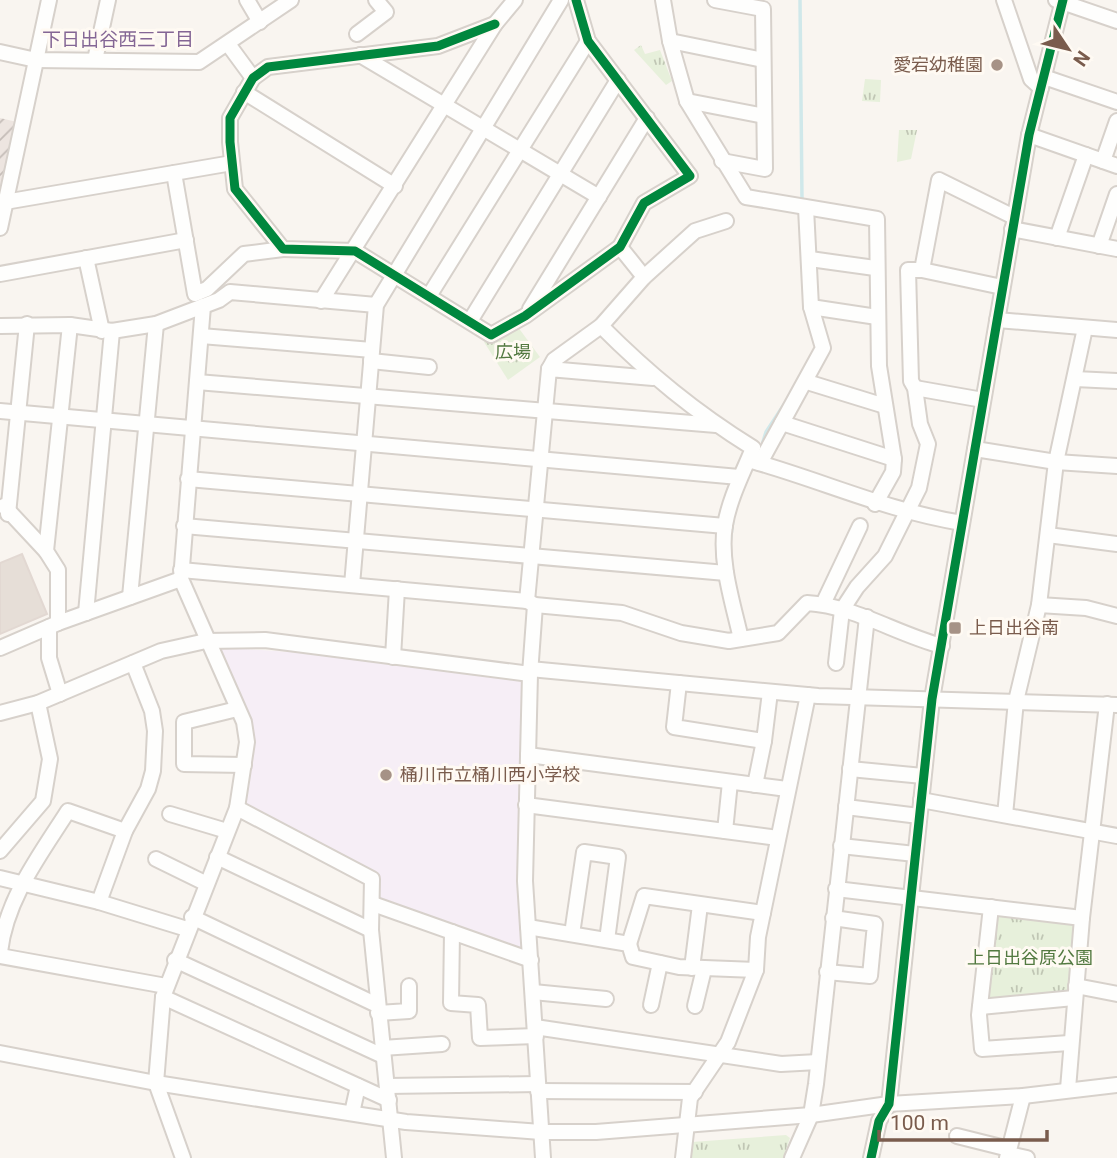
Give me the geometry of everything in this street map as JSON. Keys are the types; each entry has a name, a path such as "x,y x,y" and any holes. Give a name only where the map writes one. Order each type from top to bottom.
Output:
{"street":[{"path":"0,228 49,0"},
{"path":"95,60 108,0"},
{"path":"247,0 260,22"},
{"path":"0,52 36,60 199,62 291,0"},
{"path":"357,34 386,12 376,0"},
{"path":"321,301 355,251 495,24 515,0"},
{"path":"352,585 376,305 561,0"},
{"path":"174,173 195,294 207,289 244,254 283,249 355,251 491,335 525,316 620,247 645,203 690,176 588,41 576,0"},
{"path":"663,0 670,41 687,101 746,197 877,219 877,317 894,459 893,472 875,504"},
{"path":"715,0 763,9 765,169 722,161"},
{"path":"1004,0 1031,79 1117,102"},
{"path":"871,1158 879,1121 889,1104 932,699 1029,135 1060,1 1117,21"},
{"path":"283,249 235,189 230,118 253,78 268,67 438,46 495,24"},
{"path":"429,296 588,41"},
{"path":"670,41 763,60"},
{"path":"228,44 253,78"},
{"path":"360,55 599,197"},
{"path":"470,321 618,80"},
{"path":"244,92 395,186"},
{"path":"687,101 764,116"},
{"path":"525,316 647,118"},
{"path":"1029,135 1110,163 1117,121"},
{"path":"1057,238 1086,155"},
{"path":"5,202 232,163"},
{"path":"922,270 939,180 1013,223 1057,238 1117,249"},
{"path":"1099,246 1117,194"},
{"path":"741,639 726,573 725,526 740,477 782,423 807,382 823,348 811,307 806,208"},
{"path":"543,1158 528,926 526,805 531,556 549,369 554,360 601,326 644,277 695,230 726,220"},
{"path":"0,274 186,240"},
{"path":"620,247 644,277"},
{"path":"86,258 107,331 104,421 86,613"},
{"path":"810,259 876,268"},
{"path":"836,663 842,610 857,587 885,556 908,513 919,488 928,444 920,424 915,388 911,382 908,270 922,270 1002,287"},
{"path":"0,326 70,325 107,331 156,324 203,306 230,292 376,305"},
{"path":"183,1158 156,1083 164,992 237,808 247,742 244,722 206,641 181,575 203,306"},
{"path":"811,307 877,317"},
{"path":"997,320 1117,330"},
{"path":"8,514 27,324"},
{"path":"130,597 156,324"},
{"path":"46,551 70,325"},
{"path":"601,326 653,378 716,425 753,448 754,461"},
{"path":"1005,815 1016,701 1039,605 1056,462 1085,328"},
{"path":"201,336 372,355 429,367"},
{"path":"549,369 653,378"},
{"path":"1075,379 1117,381"},
{"path":"197,382 716,425"},
{"path":"807,382 886,406"},
{"path":"915,388 983,400"},
{"path":"0,411 740,477"},
{"path":"782,423 894,459"},
{"path":"975,449 1056,462 1117,466"},
{"path":"754,461 875,504 962,523"},
{"path":"188,479 725,526"},
{"path":"0,499 8,514 46,551 58,570 50,657 60,694"},
{"path":"184,526 726,573"},
{"path":"823,604 860,526"},
{"path":"1048,536 1117,544"},
{"path":"0,648 181,575 352,585 622,613 681,633 729,641 778,633 807,603 823,604 867,617 942,646"},
{"path":"393,657 397,589"},
{"path":"1039,605 1086,608 1117,616"},
{"path":"792,1158 811,1115 867,617"},
{"path":"0,713 38,703 161,651 206,641 265,640 530,672 808,695 1112,705 1110,749 1093,829 1082,918 1069,1043 1068,1089"},
{"path":"99,902 125,831 148,789 155,732 152,711 132,663"},
{"path":"679,683 674,727 764,741"},
{"path":"755,785 770,692"},
{"path":"683,1158 690,1098 728,1042 756,971 763,912 808,695"},
{"path":"0,851 43,800 50,759 38,703"},
{"path":"237,709 184,722 184,764 244,765"},
{"path":"528,755 787,789"},
{"path":"850,769 923,776"},
{"path":"724,831 730,782"},
{"path":"921,800 1093,829 1117,836"},
{"path":"526,805 778,838"},
{"path":"846,807 919,817"},
{"path":"237,808 372,879 371,930 394,1158"},
{"path":"125,831 68,811 23,882 1,928 0,954 164,992 358,1086 388,1093 538,1088 695,1092"},
{"path":"170,814 227,831"},
{"path":"841,846 915,854"},
{"path":"572,934 584,852 618,857 607,940"},
{"path":"216,857 371,930"},
{"path":"156,859 205,883"},
{"path":"0,878 190,923 378,1009 409,1011 409,986"},
{"path":"836,890 1082,918"},
{"path":"756,971 698,969 660,963 632,957 629,944 644,896 763,912"},
{"path":"373,904 531,960"},
{"path":"695,1006 700,905"},
{"path":"991,907 980,1007 982,1049 1069,1043"},
{"path":"827,972 870,976 876,924 833,918"},
{"path":"528,926 629,944"},
{"path":"452,932 452,1003 478,1005 480,1038 535,1031 781,1064 818,1062"},
{"path":"175,960 382,1052 442,1044"},
{"path":"651,1004 660,963"},
{"path":"533,992 606,999"},
{"path":"980,1007 1075,992 1117,994"},
{"path":"0,1053 156,1083 390,1119 541,1132 687,1125 811,1115 889,1104 1023,1096 1068,1089 1117,1086"},
{"path":"352,1113 358,1086"},
{"path":"1008,1154 1023,1096"},
{"path":"957,1136 1027,1158"}],"shaded area":[{"path":"0,118 17,122 0,196"},
{"name":"桶川市立桶川西小学校","path":"219,647 303,653 307,650 525,682 524,950 378,900 379,880 244,805 253,745 215,652"}],"green space":[{"path":"641,45 645,54 660,50 672,81 666,85 634,50"},
{"path":"865,79 881,80 880,102 862,101"},
{"path":"899,130 917,130 911,159 897,162"},
{"name":"広場","path":"515,323 540,357 508,380 484,342"},
{"name":"上日出谷原公園","path":"996,915 1077,926 1070,995 987,998"},
{"path":"786,1135 790,1138 783,1158 690,1158 692,1142"}],"building":[{"path":"22,554 47,614 0,634 0,563"}],"waterway":[{"path":"800,0 802,199"},
{"path":"762,445 766,432 787,400"},
{"path":"730,543 733,520"}],"cycle path":[{"path":"495,24 438,46 268,67 253,78 230,118 235,189 283,249 355,251 491,335 525,316 620,247 644,203 690,176 588,41 576,0"},
{"path":"871,1158 879,1121 889,1104 932,699 1029,135 1063,0"}],"place":[{"name":"愛宕幼稚園","path":"997,65"},
{"name":"上日出谷南","path":"955,628"},
{"name":"桶川市立桶川西小学校","path":"386,775"}],"district":[{"name":"下日出谷西三丁目","path":"118,39"}]}
